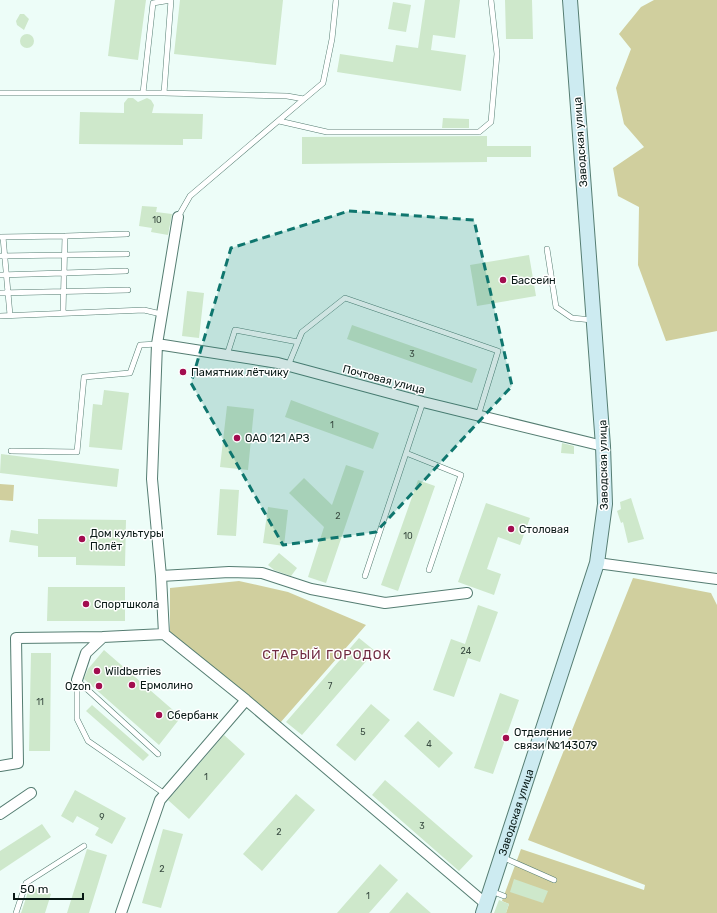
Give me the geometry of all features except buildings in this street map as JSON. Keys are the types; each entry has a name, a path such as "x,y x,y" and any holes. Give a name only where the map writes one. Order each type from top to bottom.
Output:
{"main road":[{"name":"Заводская улица","path":"486,903 597,562 605,504 595,321 570,0"}],"street":[{"path":"164,634 161,576 152,479 157,344 178,217"},
{"name":"Почтовая улица","path":"157,344 288,366 478,416 603,446"},
{"path":"597,562 717,579"},
{"path":"161,576 229,572 262,573 311,589 385,603 467,593"},
{"path":"0,766 18,763 16,638 164,634 246,700 486,903"},
{"path":"77,680 86,653 103,636"},
{"path":"121,913 160,800 246,700"},
{"path":"0,814 31,793"}],"lane":[{"path":"143,93 154,2 171,0 164,93"},
{"path":"178,217 190,196 323,83 332,39 336,0"},
{"path":"279,121 327,132 479,132 491,122 492,115 497,54 491,0"},
{"path":"0,93 164,93 287,96 304,99"},
{"path":"10,316 1,237 128,234"},
{"path":"63,314 65,236"},
{"path":"547,249 556,307 572,318 595,321"},
{"path":"2,256 127,254"},
{"path":"0,275 126,271"},
{"path":"0,293 128,290"},
{"path":"288,366 302,332 345,298 498,351 478,416"},
{"path":"0,316 144,310 161,314"},
{"path":"227,355 235,330 298,342"},
{"path":"11,451 77,452 84,377 130,373 140,345 157,344"},
{"path":"365,576 423,402"},
{"path":"406,453 461,475 429,570"},
{"path":"77,680 158,754"},
{"path":"77,680 77,719 88,741 165,794"},
{"path":"16,913 26,883 84,846"},
{"path":"501,856 554,880"},
{"path":"486,903 504,896"}],"highlighted area":[{"path":"349,211 474,220 512,386 376,532 283,545 191,383 231,248"}],"green space":[{"path":"654,0 717,0 717,331 666,341 638,265 639,207 618,196 613,168 644,147 624,124 616,88 631,49 619,34 641,7"},
{"path":"0,484 14,485 13,501 0,500"},
{"path":"633,578 711,593 717,605 717,913 506,913 509,904 502,901 521,849 644,890 645,885 528,840"},
{"path":"239,581 288,592 366,625 280,723 170,633 170,588"}],"place":[{"name":"Бассейн","path":"503,280"},
{"name":"Памятник лётчику","path":"183,372"},
{"name":"OAO 121 АРЗ","path":"237,438"},
{"name":"Столовая","path":"511,529"},
{"name":"Дом культуры Полёт","path":"82,539"},
{"name":"Спортшкола","path":"86,604"},
{"name":"Wildberries","path":"97,671"},
{"name":"Ермолино","path":"132,685"},
{"name":"Ozon","path":"99,686"},
{"name":"Сбербанк","path":"159,715"},
{"name":"Отделение связи №143079","path":"506,738"}],"district":[{"name":"СТАРЫЙ ГОРОДОК","path":"327,654"}]}
